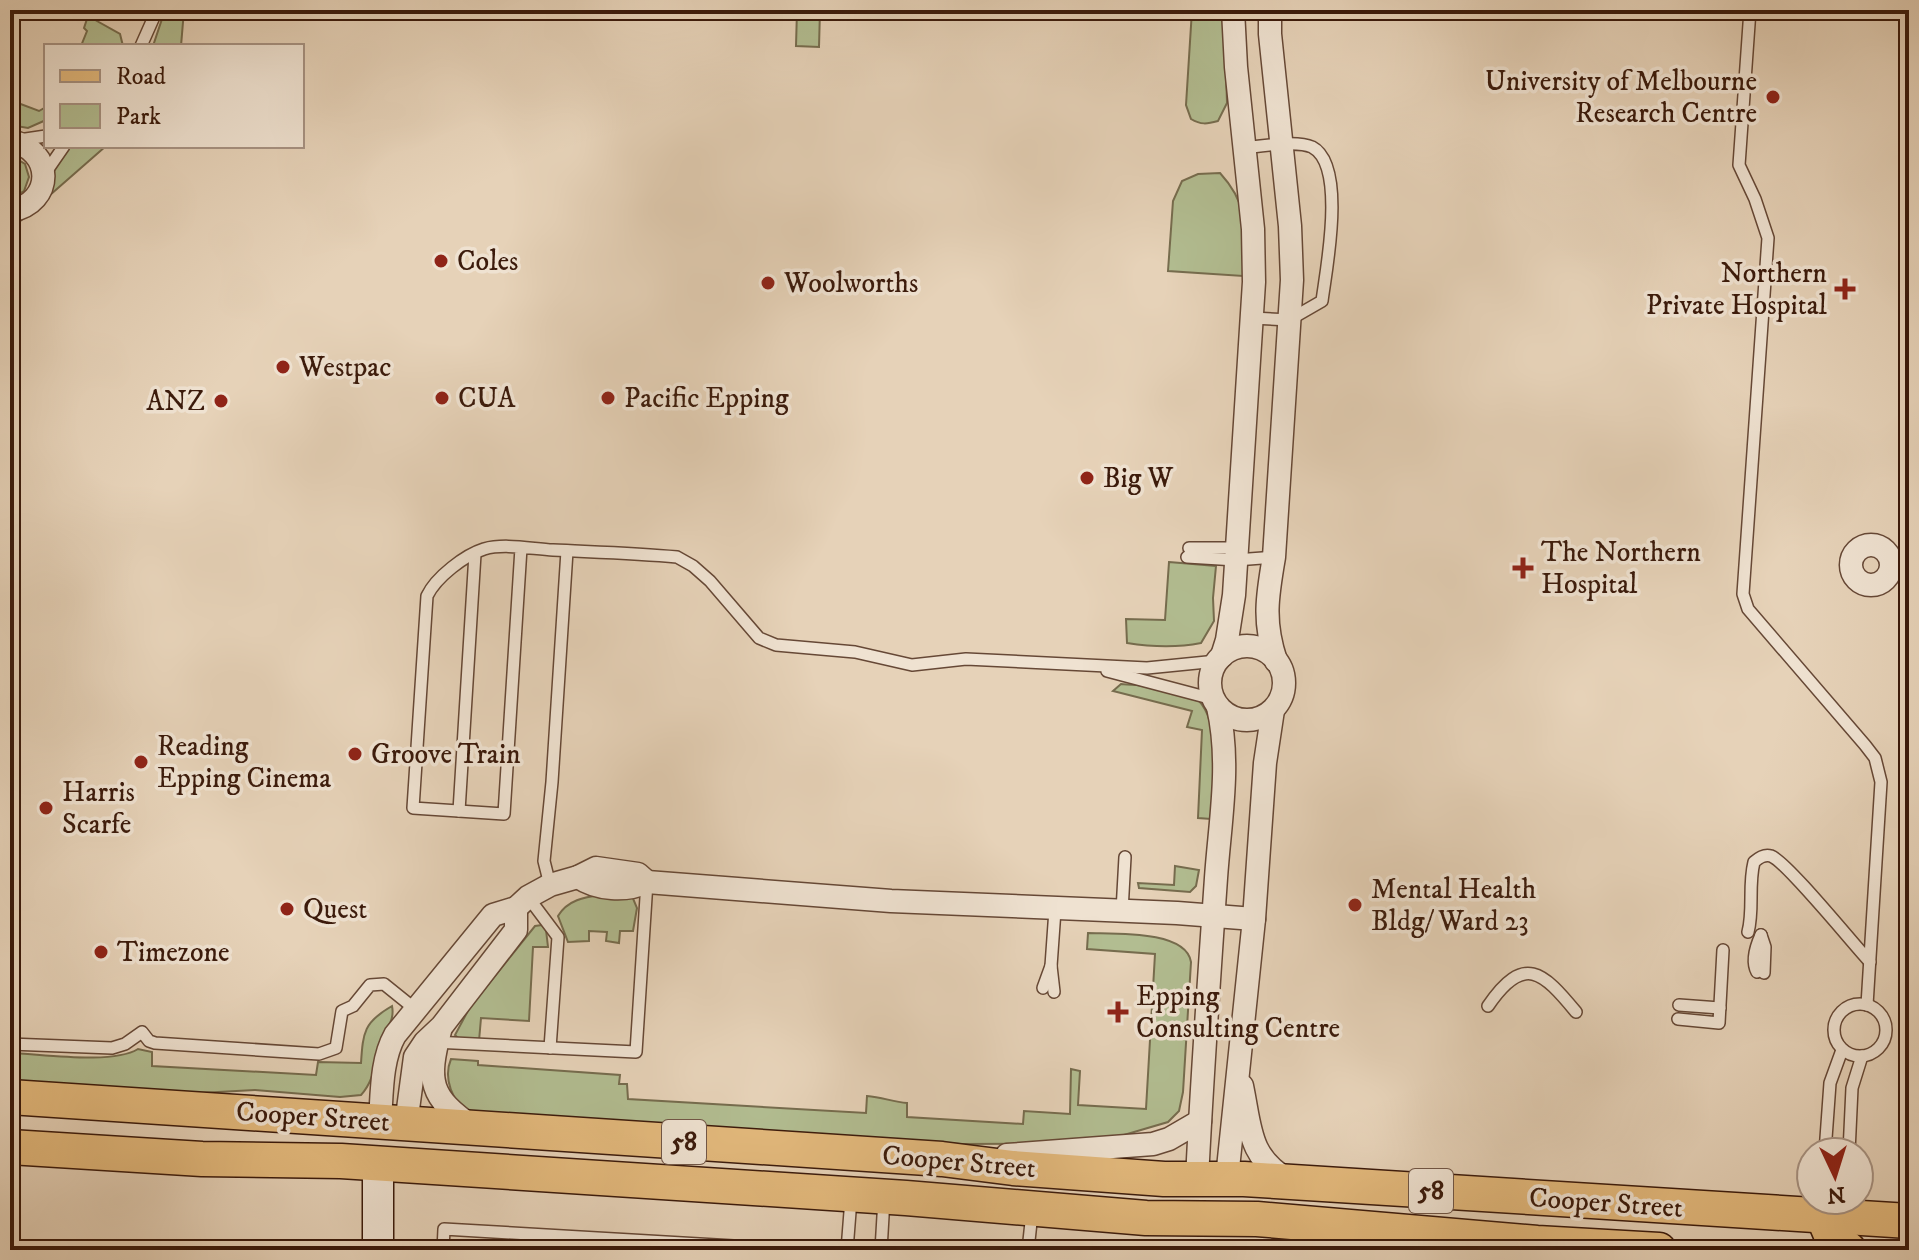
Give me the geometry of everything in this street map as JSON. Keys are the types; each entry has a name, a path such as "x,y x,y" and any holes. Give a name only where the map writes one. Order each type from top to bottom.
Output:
{"main road":[{"name":"Cooper Street","path":"10,1097 942,1159 1028,1170 1795,1207"},
{"path":"389,1165 393,1123"},
{"name":"Cooper Street","path":"10,1147 202,1159 389,1165 1659,1250"},
{"path":"1210,1219 1212,1178"},
{"name":"Cooper Street","path":"1875,1214 1909,1221"},
{"path":"1825,1216 1831,1235 1849,1250"}],"street":[{"path":"1212,1178 1200,1121 1213,916 1226,779 1223,730 1210,679 1227,640 1237,554 1252,318 1253,229 1233,10"},
{"path":"1212,1178 1238,1066 1254,919 1265,763 1273,710 1283,686 1283,676 1276,661 1266,619 1266,597 1274,557 1292,280 1270,10"},
{"path":"10,140 29,148 42,165 43,175 38,195 31,203 10,211"},
{"path":"1220,658 1232,649 1256,648 1276,661"},
{"path":"1216,703 1226,714 1245,720 1264,716 1273,710"},
{"path":"393,1123 388,1048 415,1009 493,915 550,885 578,877 592,887 635,888 647,882 891,901 1254,919"},
{"path":"393,1123 415,1057 435,1037 516,930 522,902"},
{"path":"435,1037 432,1068 438,1096 449,1110 476,1129"},
{"path":"1238,1066 1257,1150 1271,1169 1294,1183"},
{"path":"942,1159 1131,1148 1169,1139 1200,1121"},
{"path":"378,1250 389,1165"},
{"path":"389,1165 390,1250"}],"lane":[{"path":"142,44 157,10"},
{"path":"1750,10 1739,165 1768,238 1743,594 1748,609 1857,735 1875,758 1880,770 1881,804 1867,1005"},
{"path":"10,140 44,137"},
{"path":"1244,148 1281,144 1310,146 1316,150 1331,184 1333,205 1322,301 1289,320 1252,318"},
{"path":"43,175 63,148"},
{"path":"521,548 504,814 413,808 427,596 449,571 475,554 493,547 521,548 667,556 685,560 710,581 759,638 776,645 855,652 900,664 966,659 1147,668 1220,658"},
{"path":"550,885 544,861 567,551"},
{"path":"1188,553 1274,557"},
{"path":"459,811 475,554"},
{"path":"1091,667 1216,703"},
{"path":"1748,932 1753,914 1750,899 1754,862 1765,856 1772,857 1795,878 1870,962"},
{"path":"1122,911 1125,857"},
{"path":"435,1037 550,1048 636,1052 647,882"},
{"path":"522,902 558,937 550,1048"},
{"path":"1049,990 1055,910"},
{"path":"1678,1019 1719,1023 1723,950"},
{"path":"1488,1006 1497,992 1516,975 1527,974 1548,979 1576,1012"},
{"path":"10,1044 112,1048 125,1044 142,1032 155,1043 319,1054 336,1048 342,1011 353,1006 370,985 384,984 415,1009"},
{"path":"1679,1005 1720,1008"},
{"path":"1867,1005 1880,1014 1885,1036 1877,1050 1862,1056 1842,1050 1834,1035 1836,1018 1847,1007 1867,1005"},
{"path":"1826,1136 1830,1083 1842,1050"},
{"path":"1850,1136 1852,1088 1862,1056"},
{"path":"847,1250 868,1197"},
{"path":"868,1197 881,1250"},
{"path":"1028,1250 1033,1209"},
{"path":"443,1250 444,1229 801,1250"}],"green space":[{"path":"165,10 184,10 181,44 154,44"},
{"path":"797,10 820,10 819,47 796,46"},
{"path":"1192,10 1224,10 1227,103 1218,121 1211,123 1191,119 1186,105"},
{"path":"88,16 120,34 122,44 82,44 87,31 84,28"},
{"path":"10,100 39,111 44,108 44,121 28,128 10,125"},
{"path":"69,148 104,148 10,230 10,221"},
{"path":"10,155 25,164 29,177 24,191 10,199"},
{"path":"1220,173 1242,210 1245,234 1243,276 1168,271 1173,201 1182,181 1198,174"},
{"path":"1169,562 1216,566 1214,621 1201,643 1164,646 1127,643 1126,619 1165,620"},
{"path":"1121,684 1180,690 1195,697 1204,708 1213,737 1211,819 1198,818 1202,730 1187,727 1192,711 1113,691"},
{"path":"1175,866 1199,870 1196,886 1190,892 1139,888 1138,883 1174,885"},
{"path":"605,894 632,896 637,908 633,931 620,931 619,943 606,941 607,932 589,931 589,941 568,942 558,916 562,910 578,900"},
{"path":"542,925 546,930 548,947 533,947 529,1021 481,1018 479,1041 459,1039 455,1035 470,1007 535,926"},
{"path":"1088,933 1131,934 1163,939 1186,952 1191,962 1183,1092 1179,1111 1168,1122 1117,1137 1117,1143 960,1144 470,1113 458,1103 449,1082 451,1059 478,1061 478,1065 620,1075 619,1084 627,1084 628,1099 866,1113 867,1096 907,1103 907,1117 1023,1124 1024,1111 1070,1114 1071,1069 1080,1071 1078,1105 1146,1109 1155,954 1087,949"},
{"path":"392,1006 391,1020 381,1041 372,1076 361,1095 340,1097 255,1090 181,1094 10,1083 10,1053 95,1058 112,1057 138,1049 152,1052 152,1066 316,1075 318,1062 361,1063 363,1043 370,1023"}],"place":[{"name":"University of Melbourne Research Centre","path":"1773,97"},
{"name":"Coles","path":"441,261"},
{"name":"Woolworths","path":"768,283"},
{"name":"Northern Private Hospital","path":"1845,289"},
{"name":"Westpac","path":"283,367"},
{"name":"CUA","path":"442,398"},
{"name":"Pacific Epping","path":"608,398"},
{"name":"ANZ","path":"221,401"},
{"name":"Big W","path":"1087,478"},
{"name":"The Northern Hospital","path":"1523,568"},
{"name":"Groove Train","path":"355,754"},
{"name":"Reading Epping Cinema","path":"141,762"},
{"name":"Harris Scarfe","path":"46,808"},
{"name":"Mental Health Bldg/ Ward 23","path":"1355,905"},
{"name":"Quest","path":"287,909"},
{"name":"Timezone","path":"101,952"},
{"name":"Epping Consulting Centre","path":"1118,1012"}]}
